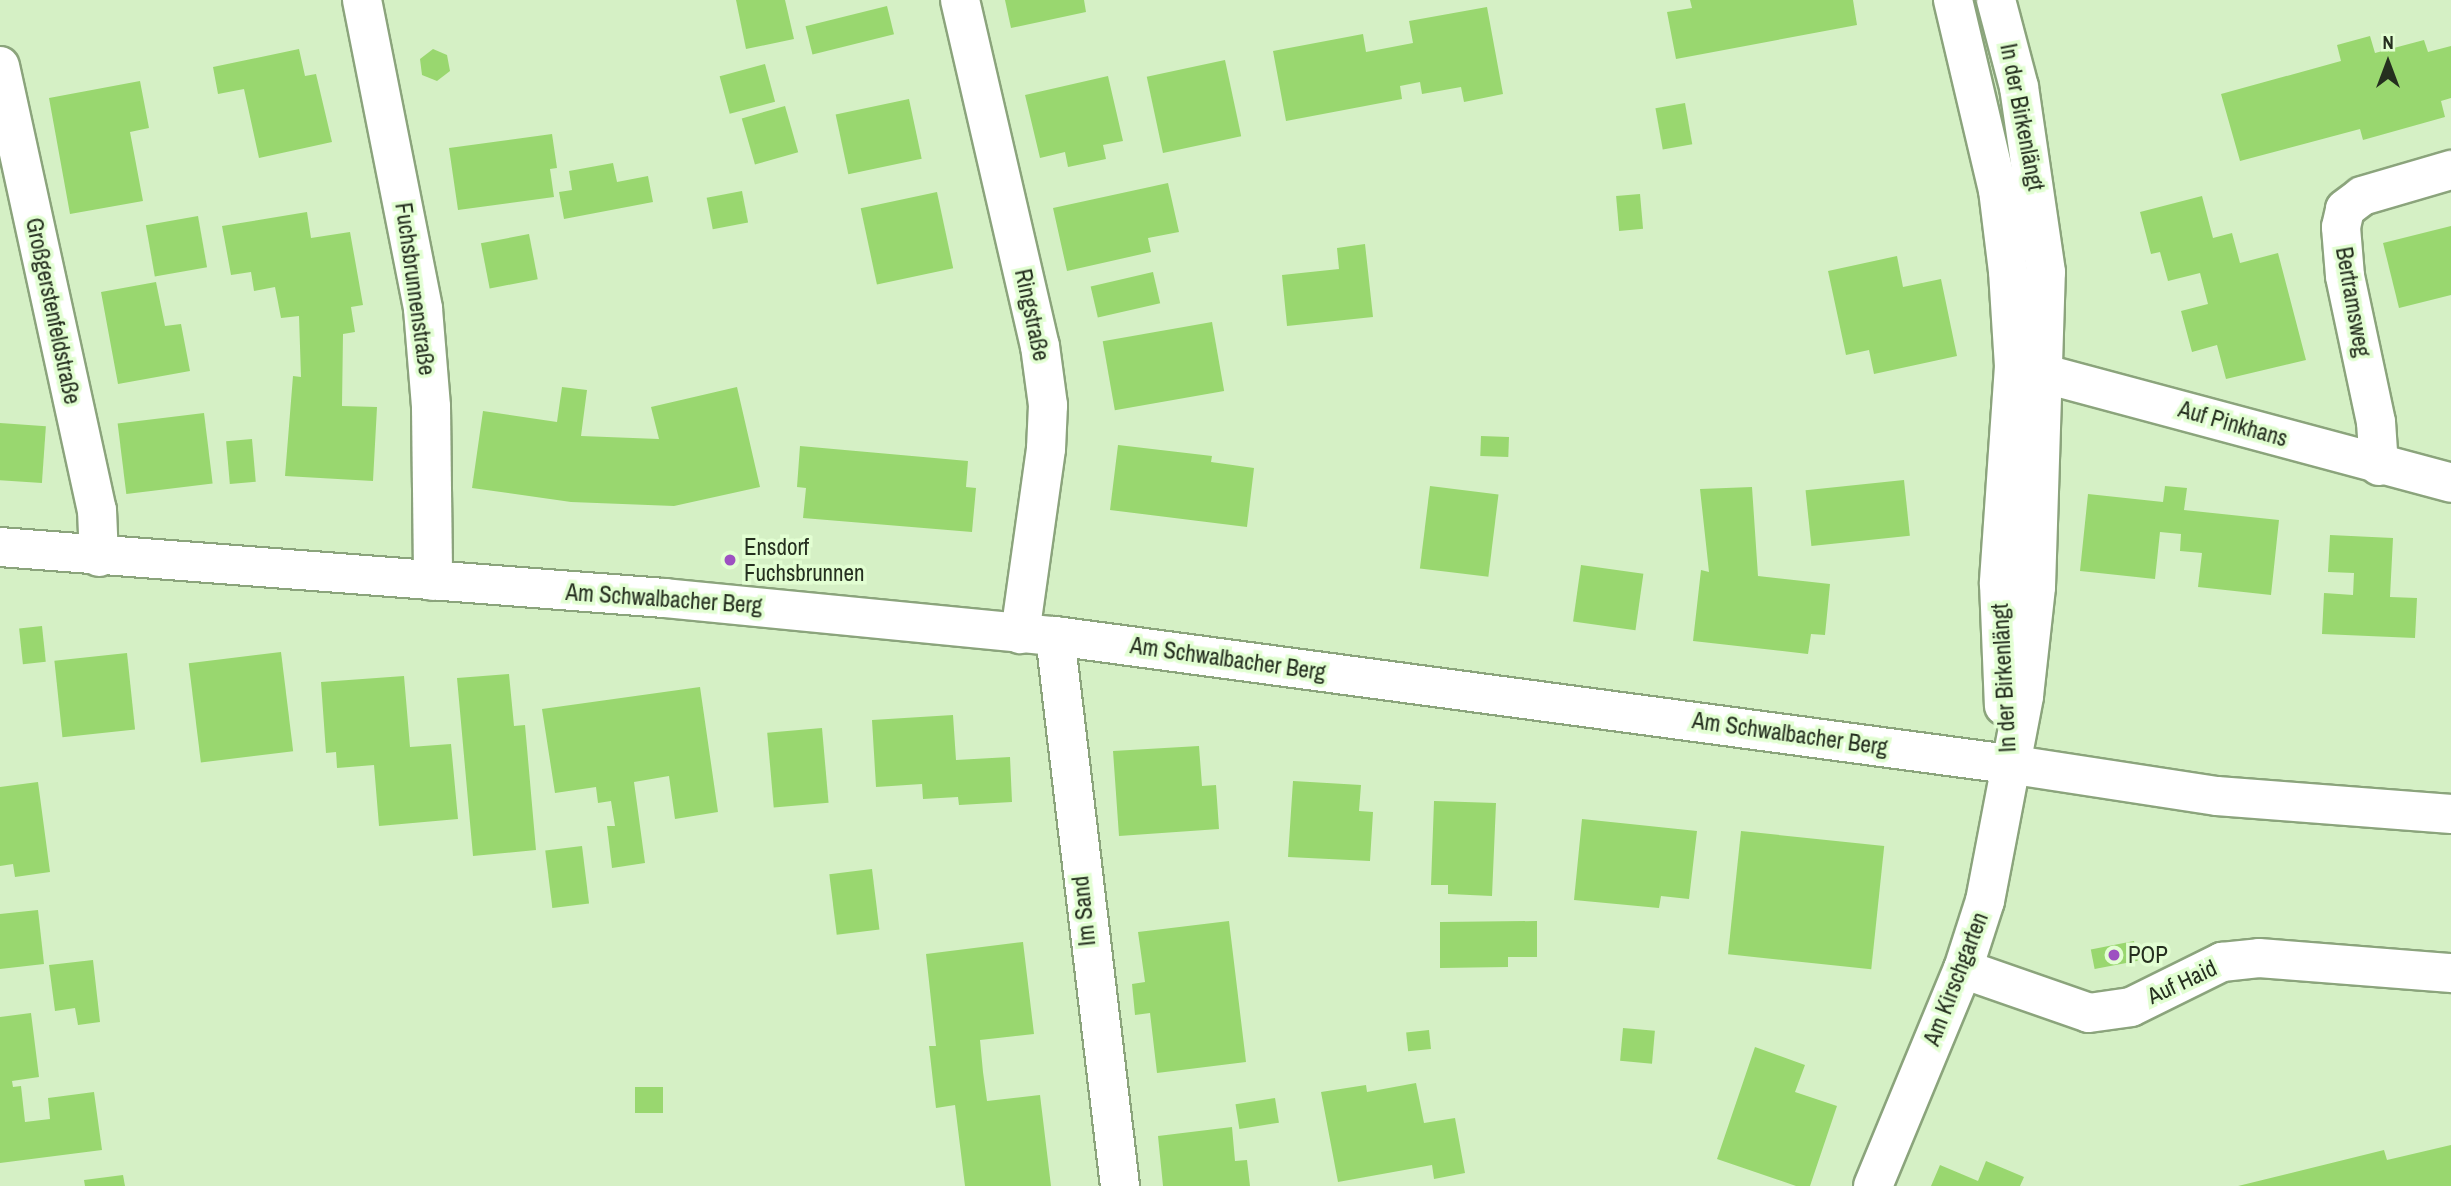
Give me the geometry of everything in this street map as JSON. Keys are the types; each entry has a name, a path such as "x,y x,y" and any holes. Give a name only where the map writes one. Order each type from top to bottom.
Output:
{"street":[{"name":"Fuchsbrunnenstraße","path":"362,0 423,309 431,407 433,581"},
{"name":"Ringstraße","path":"960,0 1040,346 1048,405 1037,635"},
{"name":"In der Birkenlängt","path":"1953,0 1998,191 2029,368"},
{"name":"In der Birkenlängt","path":"1996,0 2020,87 2037,183 2046,272 2029,368 1999,583 2008,764"},
{"name":"Großgerstenfeldstraße","path":"0,66 97,510 99,556"},
{"name":"Bertramsweg","path":"2379,466 2376,422 2344,276 2341,227 2345,209 2362,196 2451,170"},
{"name":"Auf Pinkhans","path":"2029,368 2379,466 2451,483"},
{"name":"Am Schwalbacher Berg","path":"0,547 782,608 1037,635 2008,764 2217,796 2451,814"},
{"name":"Im Sand","path":"1037,635 1119,1186"},
{"name":"Am Kirschgarten","path":"1873,1186 1963,970 1985,901 2008,764"},
{"name":"Auf Haid","path":"1963,970 2089,1013 2131,1007 2193,973 2234,961 2259,958 2451,973"}],"building":[{"path":"736,0 785,0 794,39 746,49"},
{"path":"1005,0 1084,0 1086,12 1011,28"},
{"path":"1690,0 1853,0 1857,25 1676,59 1667,12 1692,8"},
{"path":"887,6 894,34 813,54 805,26"},
{"path":"1487,7 1503,94 1464,102 1461,87 1422,94 1420,82 1400,86 1402,99 1286,121 1273,51 1363,34 1366,52 1413,43 1409,21"},
{"path":"2370,36 2375,53 2424,40 2428,52 2451,46 2451,98 2441,101 2445,117 2363,140 2360,129 2240,161 2221,94 2341,61 2337,45"},
{"path":"299,49 305,76 316,74 332,142 259,158 244,89 218,94 213,67"},
{"path":"433,49 447,55 450,71 437,81 422,75 420,59"},
{"path":"1225,60 1241,136 1163,153 1147,77"},
{"path":"765,64 775,102 730,114 720,76"},
{"path":"1108,76 1123,141 1103,145 1106,159 1068,167 1065,152 1040,158 1025,95"},
{"path":"140,81 149,128 130,132 143,201 70,214 49,98"},
{"path":"909,99 922,159 848,174 836,115"},
{"path":"1685,103 1692,144 1663,150 1655,108"},
{"path":"785,106 798,152 755,165 742,118"},
{"path":"552,134 557,168 550,169 554,197 458,210 449,148"},
{"path":"613,163 617,182 648,176 653,202 564,219 559,192 572,190 569,171"},
{"path":"1168,183 1179,232 1148,238 1151,252 1067,271 1053,208"},
{"path":"742,191 748,222 713,229 707,198"},
{"path":"937,192 953,268 877,285 861,208"},
{"path":"1640,194 1643,229 1619,231 1616,196"},
{"path":"2202,196 2213,238 2232,233 2240,263 2278,253 2306,360 2226,379 2217,345 2192,352 2181,311 2208,304 2200,273 2168,281 2160,252 2151,254 2140,212"},
{"path":"307,212 311,238 350,232 363,305 351,307 355,332 343,334 342,406 377,407 373,481 285,476 293,376 301,377 299,316 281,318 275,287 254,291 251,272 231,275 222,226"},
{"path":"198,216 207,267 155,276 146,225"},
{"path":"2451,226 2451,295 2399,308 2383,243"},
{"path":"529,234 538,279 490,289 481,243"},
{"path":"1365,244 1373,317 1287,326 1282,275 1339,269 1337,248"},
{"path":"1897,256 1903,287 1941,279 1957,356 1874,374 1869,350 1846,355 1828,271"},
{"path":"1153,272 1160,303 1098,318 1091,286"},
{"path":"156,282 165,326 181,324 190,371 118,384 101,292"},
{"path":"1212,322 1224,391 1115,410 1103,341"},
{"path":"562,387 587,390 581,436 659,439 651,407 737,387 760,487 674,506 571,502 472,488 483,411 557,422"},
{"path":"204,413 213,483 126,494 118,424"},
{"path":"0,423 46,426 42,483 0,480"},
{"path":"1481,436 1509,437 1508,457 1480,456"},
{"path":"252,439 256,482 230,484 226,441"},
{"path":"1118,445 1212,456 1211,462 1254,468 1247,527 1110,510"},
{"path":"800,446 968,461 966,487 976,488 972,532 803,518 806,488 797,487"},
{"path":"1904,480 1910,536 1811,546 1806,490"},
{"path":"1430,486 1498,494 1488,577 1420,568"},
{"path":"2165,486 2187,488 2184,510 2279,520 2271,595 2198,587 2202,553 2180,551 2181,534 2160,532 2155,579 2080,571 2088,494 2163,502"},
{"path":"1752,487 1758,576 1830,584 1825,635 1811,634 1808,654 1693,641 1701,570 1709,572 1700,489"},
{"path":"2330,535 2393,538 2390,597 2417,598 2415,638 2322,634 2324,593 2353,595 2354,573 2328,572"},
{"path":"1581,565 1643,574 1635,630 1573,621"},
{"path":"42,626 46,662 23,664 19,628"},
{"path":"281,652 293,751 201,763 189,663"},
{"path":"127,653 135,730 62,737 54,661"},
{"path":"509,674 514,726 525,725 536,850 473,856 457,678"},
{"path":"404,676 410,747 451,744 458,819 379,826 374,765 337,768 336,752 326,753 321,682"},
{"path":"700,687 718,812 675,819 669,776 634,782 645,863 612,868 607,826 615,826 611,801 598,803 596,787 555,793 542,709"},
{"path":"953,715 956,760 1010,757 1012,802 959,805 958,797 923,799 922,784 876,787 872,720"},
{"path":"822,728 829,803 774,808 767,733"},
{"path":"1199,746 1202,786 1216,785 1219,829 1119,836 1113,751"},
{"path":"1293,781 1361,785 1359,811 1373,812 1370,861 1288,857"},
{"path":"38,782 50,872 15,877 13,864 0,866 0,787"},
{"path":"1434,801 1496,803 1492,896 1448,894 1448,885 1431,885"},
{"path":"1582,819 1697,831 1689,899 1661,896 1659,908 1574,900"},
{"path":"1741,831 1884,846 1871,969 1728,954"},
{"path":"582,846 589,904 552,908 545,851"},
{"path":"872,869 879,930 837,935 829,874"},
{"path":"38,910 44,964 0,969 0,914"},
{"path":"1229,921 1246,1062 1157,1073 1150,1013 1135,1015 1132,984 1145,982 1138,932"},
{"path":"1537,921 1537,957 1508,957 1508,967 1440,968 1440,922"},
{"name":"POP","path":"2134,941 2138,961 2095,969 2091,949"},
{"path":"1023,942 1034,1034 980,1040 983,1072 987,1101 1040,1095 1051,1186 965,1186 955,1105 936,1108 929,1046 936,1046 926,954"},
{"path":"93,960 100,1022 78,1025 75,1008 55,1011 49,965"},
{"path":"31,1013 39,1077 12,1081 13,1087 21,1086 25,1122 50,1119 48,1098 94,1092 102,1150 0,1163 0,1017"},
{"path":"1623,1028 1655,1031 1652,1064 1620,1061"},
{"path":"1429,1030 1431,1049 1408,1051 1406,1032"},
{"path":"1755,1047 1805,1065 1795,1092 1837,1106 1810,1186 1796,1186 1717,1159"},
{"path":"1416,1083 1424,1123 1455,1118 1465,1173 1434,1179 1432,1165 1338,1182 1321,1092 1366,1085 1367,1092"},
{"path":"635,1087 663,1087 663,1113 635,1113"},
{"path":"1275,1098 1279,1123 1239,1129 1235,1104"},
{"path":"1232,1127 1235,1161 1247,1160 1250,1186 1163,1186 1158,1136"},
{"path":"2451,1145 2451,1186 2238,1186 2384,1150 2387,1160"},
{"path":"1986,1161 2024,1177 2020,1186 1931,1186 1940,1165 1978,1181"},
{"path":"123,1175 125,1186 85,1186 84,1180"}],"place":[{"name":"Ensdorf Fuchsbrunnen","path":"730,560"},
{"name":"POP","path":"2114,955"}]}
